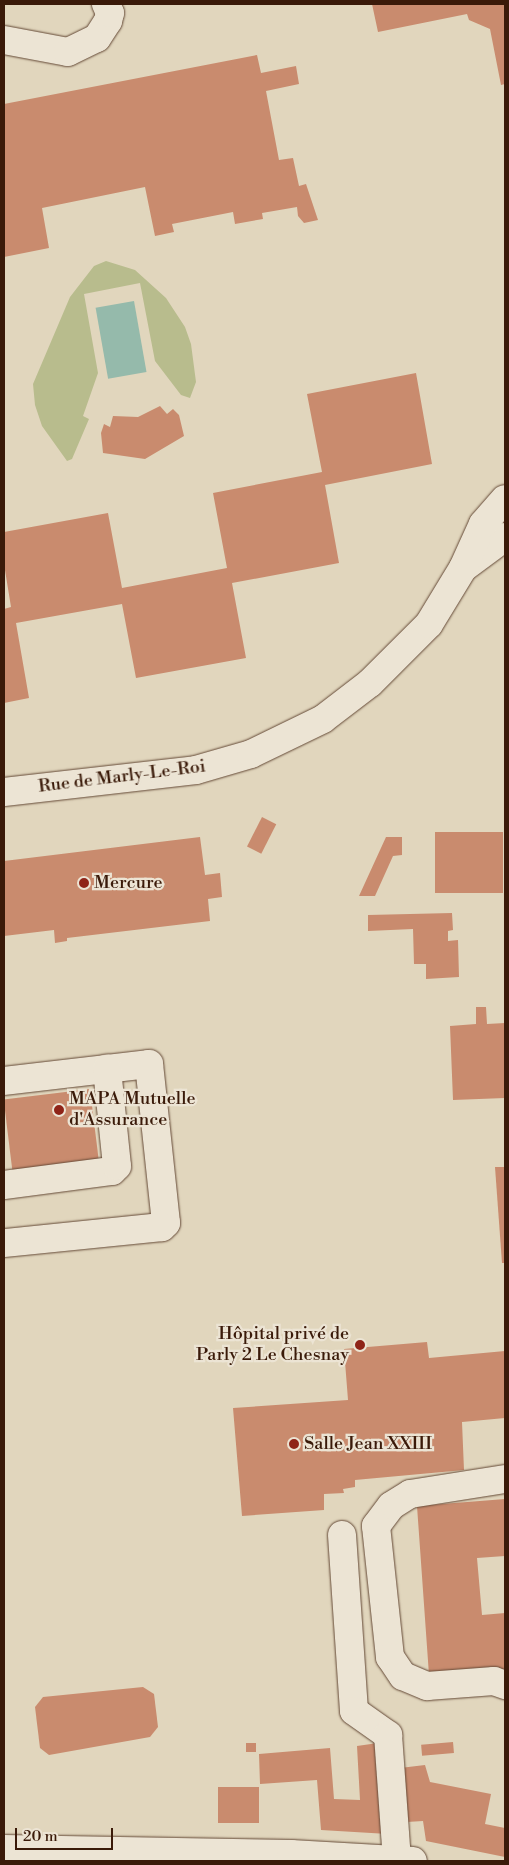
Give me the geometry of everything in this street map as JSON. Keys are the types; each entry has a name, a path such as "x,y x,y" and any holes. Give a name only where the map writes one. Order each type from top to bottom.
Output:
{"street":[{"path":"4,40 68,52 97,38 108,21 110,13 106,4"},
{"name":"Rue de Marly-Le-Roi","path":"4,792 173,774 251,754 298,733 344,705 396,659 429,624 463,568 483,524 505,499"},
{"name":"Rue de Marly-Le-Roi","path":"463,568 505,536"},
{"path":"4,1081 149,1064 166,1223 162,1227 4,1243"},
{"path":"4,1185 112,1171 117,1166 107,1070"},
{"path":"505,1479 410,1494 391,1506 376,1526 390,1657 403,1676 427,1686 494,1681 505,1685"},
{"path":"4,1849 291,1854 405,1860 388,1735 354,1711 342,1535"}],"shaded area":[{"path":"106,261 135,270 166,298 185,327 191,344 196,382 190,398 181,395 155,361 140,283 84,294 98,373 83,416 89,419 72,459 67,461 42,426 35,405 33,384 70,297 94,266"},
{"path":"134,301 147,372 108,379 96,308"}],"building":[{"path":"372,4 505,4 505,84 501,85 490,29 469,20 467,14 378,32"},
{"path":"257,55 261,73 296,66 299,84 266,91 279,160 293,158 299,186 306,184 318,220 304,223 298,216 297,207 262,213 263,219 235,224 233,212 172,224 174,232 155,236 145,187 42,208 49,248 4,257 4,104"},
{"path":"416,373 432,464 325,485 339,563 232,583 246,658 136,678 122,604 16,623 29,698 4,703 4,609 11,607 4,564 4,532 108,513 122,588 227,568 213,493 322,472 307,394"},
{"path":"160,406 167,414 173,409 179,415 184,436 145,459 103,453 101,433 104,424 110,427 113,416 138,417"},
{"path":"262,817 276,824 261,854 247,846"},
{"path":"435,832 503,832 503,893 435,893"},
{"path":"200,837 205,875 220,873 222,897 208,899 210,921 67,938 67,941 55,943 54,930 4,936 4,861"},
{"path":"386,837 402,837 402,855 393,856 375,896 359,896"},
{"path":"452,913 453,930 448,931 448,941 458,940 459,977 426,979 426,964 414,964 413,929 368,931 368,915"},
{"path":"476,1007 486,1007 487,1024 505,1023 505,1098 453,1100 450,1026 476,1024"},
{"path":"90,1089 99,1163 13,1174 4,1100"},
{"path":"495,1167 505,1167 505,1263 502,1263"},
{"path":"427,1342 429,1358 505,1351 505,1418 462,1422 464,1470 355,1480 355,1487 343,1489 344,1493 324,1494 324,1510 242,1516 233,1408 348,1400 344,1349"},
{"path":"505,1499 505,1556 477,1558 482,1615 505,1613 505,1669 429,1675 417,1506"},
{"path":"143,1687 154,1694 158,1727 150,1737 49,1755 40,1748 35,1707 43,1697"},
{"path":"453,1742 454,1753 422,1756 421,1745"},
{"path":"246,1743 256,1743 256,1752 246,1752"},
{"path":"378,1743 388,1834 321,1830 317,1780 260,1784 259,1754 330,1748 334,1799 360,1800 357,1746"},
{"path":"425,1765 430,1782 491,1794 485,1824 505,1828 505,1857 426,1841 423,1821 407,1822 400,1768"},
{"path":"218,1787 259,1787 259,1823 218,1823"}],"place":[{"name":"Mercure","path":"84,883"},
{"name":"MAPA Mutuelle d'Assurance","path":"59,1110"},
{"name":"Hôpital privé de Parly 2 Le Chesnay","path":"360,1345"},
{"name":"Salle Jean XXIII","path":"294,1444"}]}
